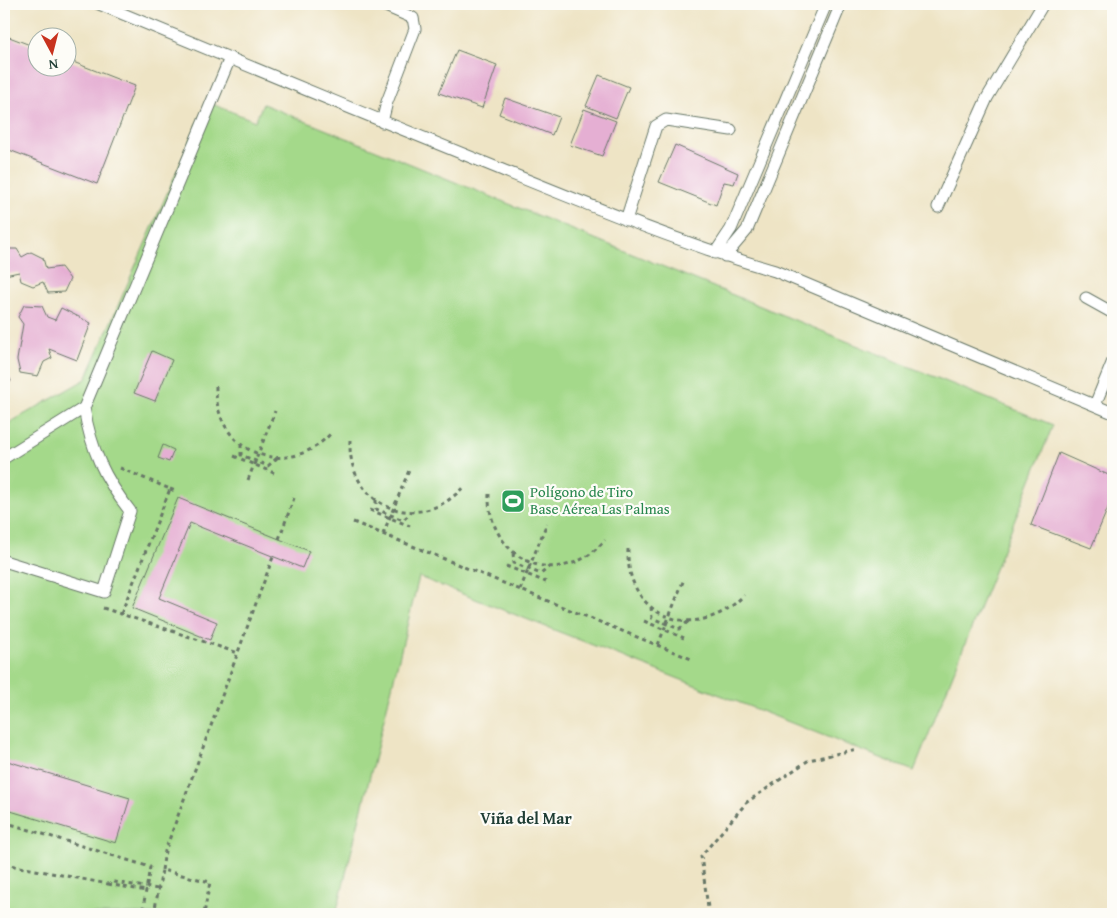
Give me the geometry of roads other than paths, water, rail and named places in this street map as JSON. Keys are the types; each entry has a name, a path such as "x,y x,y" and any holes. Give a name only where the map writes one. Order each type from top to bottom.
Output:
{"lane":[{"path":"99,4 382,122 626,220 720,254 775,271 1113,413"},
{"path":"382,4 413,18 415,29 387,102 382,122"},
{"path":"720,254 826,4"},
{"path":"720,254 747,230 841,4"},
{"path":"938,207 987,98 1043,4"},
{"path":"4,561 104,592 130,511 108,480 99,463 87,427 84,408 230,58"},
{"path":"626,220 656,126 666,120 731,130"},
{"path":"1086,298 1113,313"},
{"path":"1094,405 1113,361"},
{"path":"4,458 84,408"}],"place":[{"name":"Polígono de Tiro Base Aérea Las Palmas","path":"513,501"}],"district":[{"name":"Viña del Mar","path":"526,818"}]}
